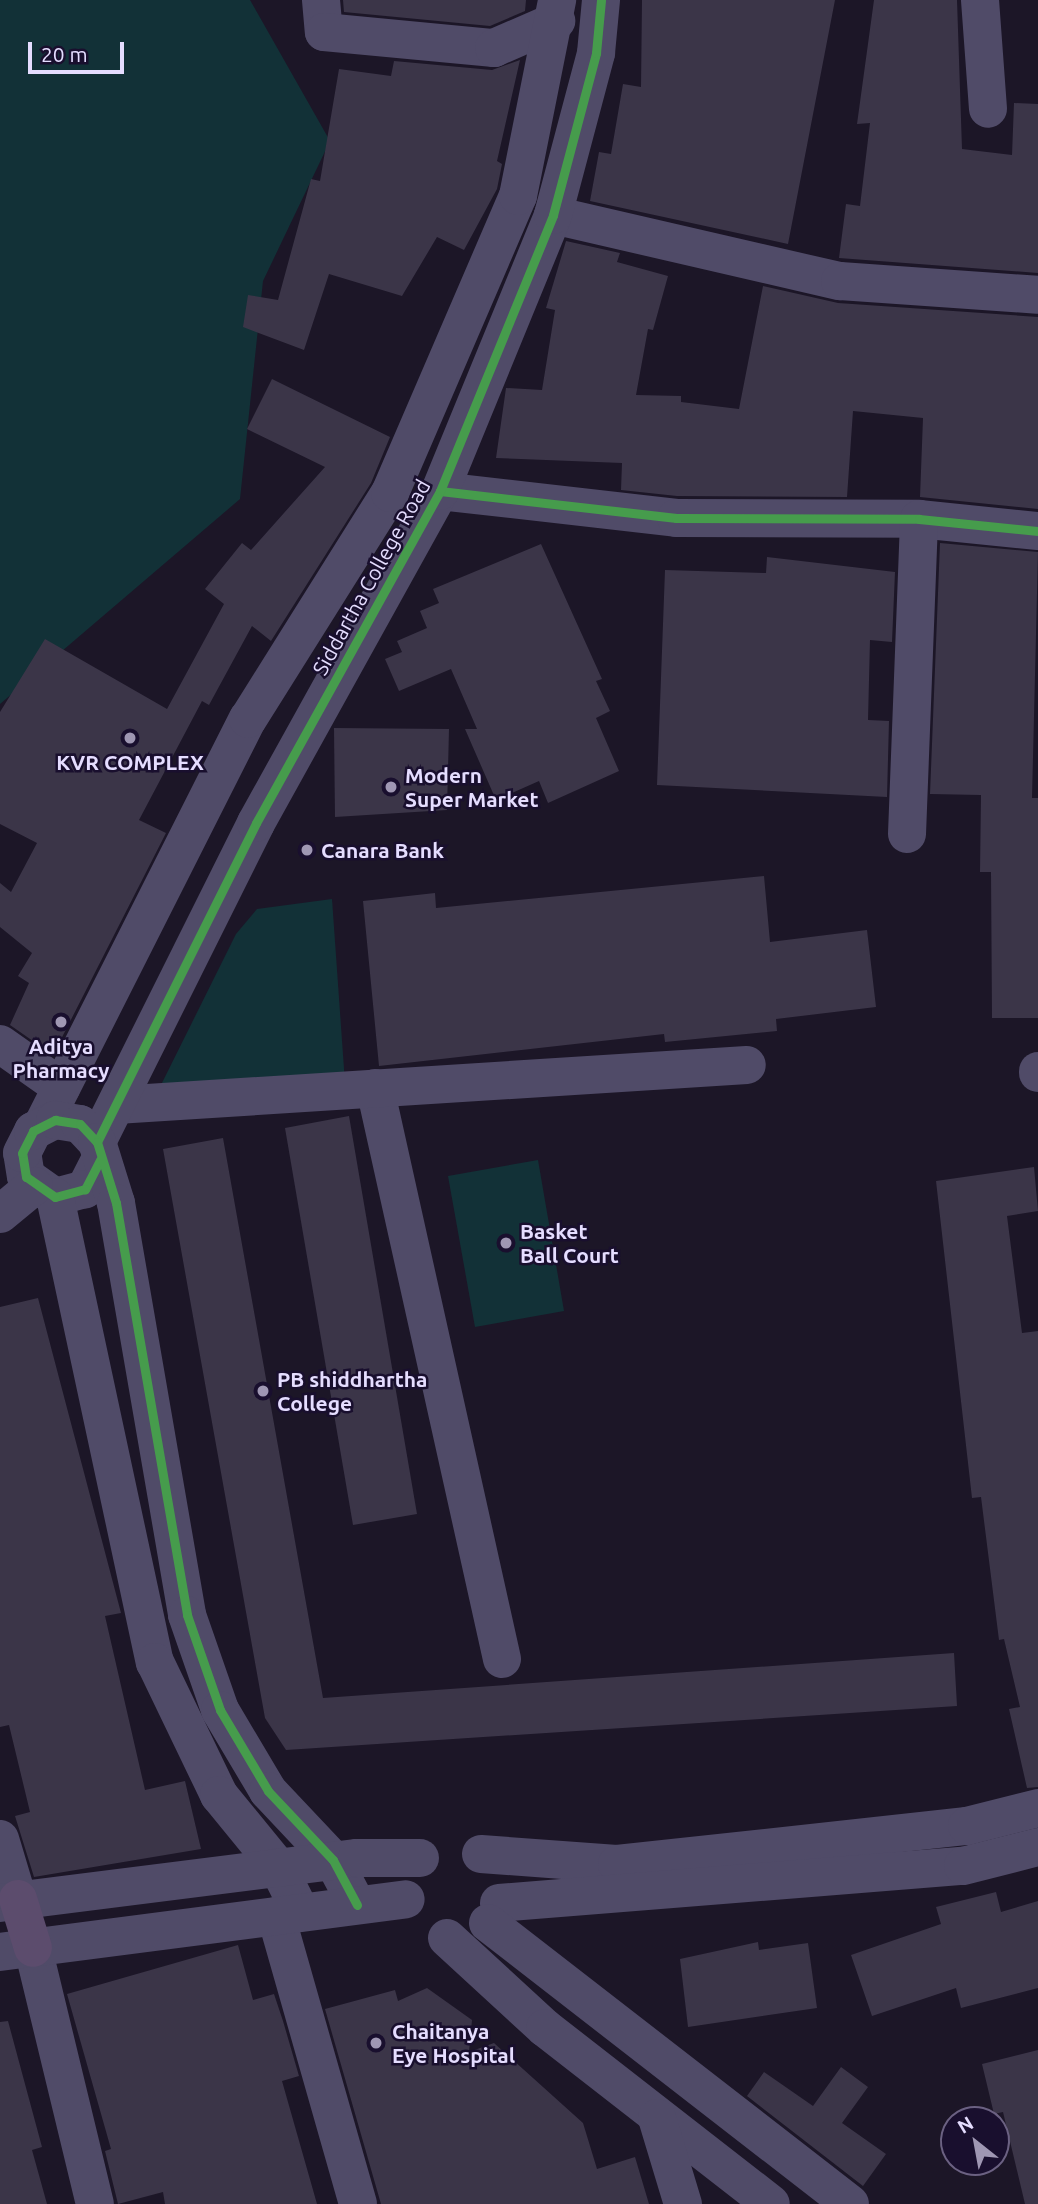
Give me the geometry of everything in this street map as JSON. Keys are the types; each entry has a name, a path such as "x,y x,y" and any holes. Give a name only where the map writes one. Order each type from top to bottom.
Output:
{"main road":[{"path":"9,1901 16,1950"}],"street":[{"path":"321,0 324,32 494,48 556,11"},
{"name":"Siddartha College Road","path":"556,11 518,196 390,493 248,719 61,1087 31,1165 85,1189 116,1105 257,823 440,491 553,215 596,53 601,0"},
{"path":"980,0 988,109"},
{"path":"553,215 840,281 1038,295"},
{"path":"440,491 676,518 919,519 1038,531"},
{"path":"907,834 919,519"},
{"path":"0,1044 61,1087"},
{"path":"116,1105 747,1065"},
{"path":"375,1088 502,1659"},
{"path":"0,1214 31,1165 80,1124 98,1151 116,1203 187,1615 220,1710 268,1791 333,1860 357,1905"},
{"path":"31,1165 155,1662 219,1795 278,1867 358,2204"},
{"path":"0,1839 9,1901 333,1860 420,1858 450,1844 481,1854 617,1864 967,1826 1038,1808"},
{"path":"447,1938 493,1913 963,1866 1038,1847"},
{"path":"481,1854 498,1875 493,1913"},
{"path":"420,1858 411,1870 406,1899 420,1926 447,1938 657,2118 771,2204"},
{"path":"95,2204 16,1950 406,1899"},
{"path":"493,1913 850,2204"},
{"path":"657,2118 684,2204"}],"green space":[{"path":"0,0 250,0 330,141 263,281 240,499 0,704"},
{"path":"332,899 345,1083 158,1091 236,934 257,909"},
{"name":"Basket Ball Court","path":"538,1160 564,1311 475,1327 448,1176"}],"building":[{"path":"343,0 526,0 525,11 490,26 344,12"},
{"path":"642,0 835,0 788,244 590,201 599,152 611,154 623,84 641,87"},
{"path":"874,0 957,0 962,149 1012,155 1014,103 1038,104 1038,273 839,258 846,204 860,206 870,123 857,124"},
{"path":"520,60 497,161 502,164 497,189 464,250 437,237 402,296 329,274 304,350 243,327 248,295 278,300 311,179 320,181 339,69 391,76 394,61 492,70"},
{"path":"566,241 620,253 617,262 668,276 653,330 648,329 636,395 681,396 681,402 739,409 763,286 838,303 1038,317 1038,509 920,497 923,418 853,411 847,497 677,496 621,490 622,463 496,458 506,388 542,390 555,310 546,308"},
{"path":"272,379 390,437 371,483 271,641 252,626 209,705 202,701 139,820 166,833 53,1055 10,1025 29,983 18,976 32,953 0,927 0,883 11,892 37,843 0,824 0,712 45,639 167,709 224,604 205,589 242,543 251,550 325,467 247,429"},
{"path":"940,543 1038,552 1032,798 1038,798 1038,1018 992,1018 991,872 980,872 981,795 930,794"},
{"path":"541,544 602,679 596,681 610,711 596,718 619,771 548,803 539,781 496,800 465,729 477,729 451,669 399,691 385,659 402,652 397,641 427,628 420,611 439,603 433,589"},
{"path":"767,557 895,572 892,642 870,640 868,720 889,721 887,797 657,785 665,570 766,573"},
{"name":"Modern Super Market","path":"334,728 449,729 447,810 335,817"},
{"path":"764,876 770,942 867,930 876,1007 776,1019 777,1031 665,1042 664,1034 379,1066 363,901 435,893 436,908"},
{"path":"349,1116 417,1514 353,1525 285,1128"},
{"path":"223,1138 323,1698 954,1653 957,1706 286,1750 265,1718 163,1149"},
{"path":"1034,1167 1038,1211 1007,1216 1022,1333 1038,1331 1038,1787 1027,1788 1009,1709 1020,1707 1004,1639 999,1640 981,1497 972,1498 936,1181"},
{"path":"38,1298 121,1613 105,1616 145,1790 185,1781 201,1849 34,1877 15,1816 30,1812 9,1725 0,1727 0,1307"},
{"path":"996,1892 1001,1912 1038,1901 1038,1988 961,2008 956,1988 872,2016 851,1955 941,1924 936,1907"},
{"path":"758,1942 759,1950 808,1943 817,2008 688,2027 680,1959"},
{"path":"238,1945 253,2000 274,1994 283,2021 299,2076 282,2081 317,2204 165,2204 163,2192 118,2204 105,2151 111,2149 67,1994"},
{"path":"427,1988 472,2020 469,2052 494,2043 583,2123 597,2169 635,2157 649,2204 381,2204 325,2009 395,1990 398,2001"},
{"path":"8,2021 42,2147 32,2150 47,2204 0,2204 0,2022"},
{"path":"1038,2050 1038,2204 1025,2204 1010,2141 1010,2106 992,2106 982,2064"},
{"path":"841,2067 868,2087 842,2123 886,2154 863,2186 747,2096 764,2072 813,2106"}],"cycle path":[{"path":"97,1142 256,823 440,491 553,215 596,53 601,0"},
{"path":"440,491 676,518 919,519 1038,531"},
{"path":"100,1160 85,1189 55,1197 26,1177 22,1153 33,1131 55,1120 80,1124 97,1142 116,1203 187,1615 220,1710 268,1791 333,1860 357,1905"}],"place":[{"name":"KVR COMPLEX","path":"130,738"},
{"name":"Modern Super Market","path":"391,787"},
{"name":"Canara Bank","path":"307,850"},
{"name":"Aditya Pharmacy","path":"61,1022"},
{"name":"Basket Ball Court","path":"506,1243"},
{"name":"PB shiddhartha College","path":"263,1391"},
{"name":"Chaitanya Eye Hospital","path":"376,2043"}]}
